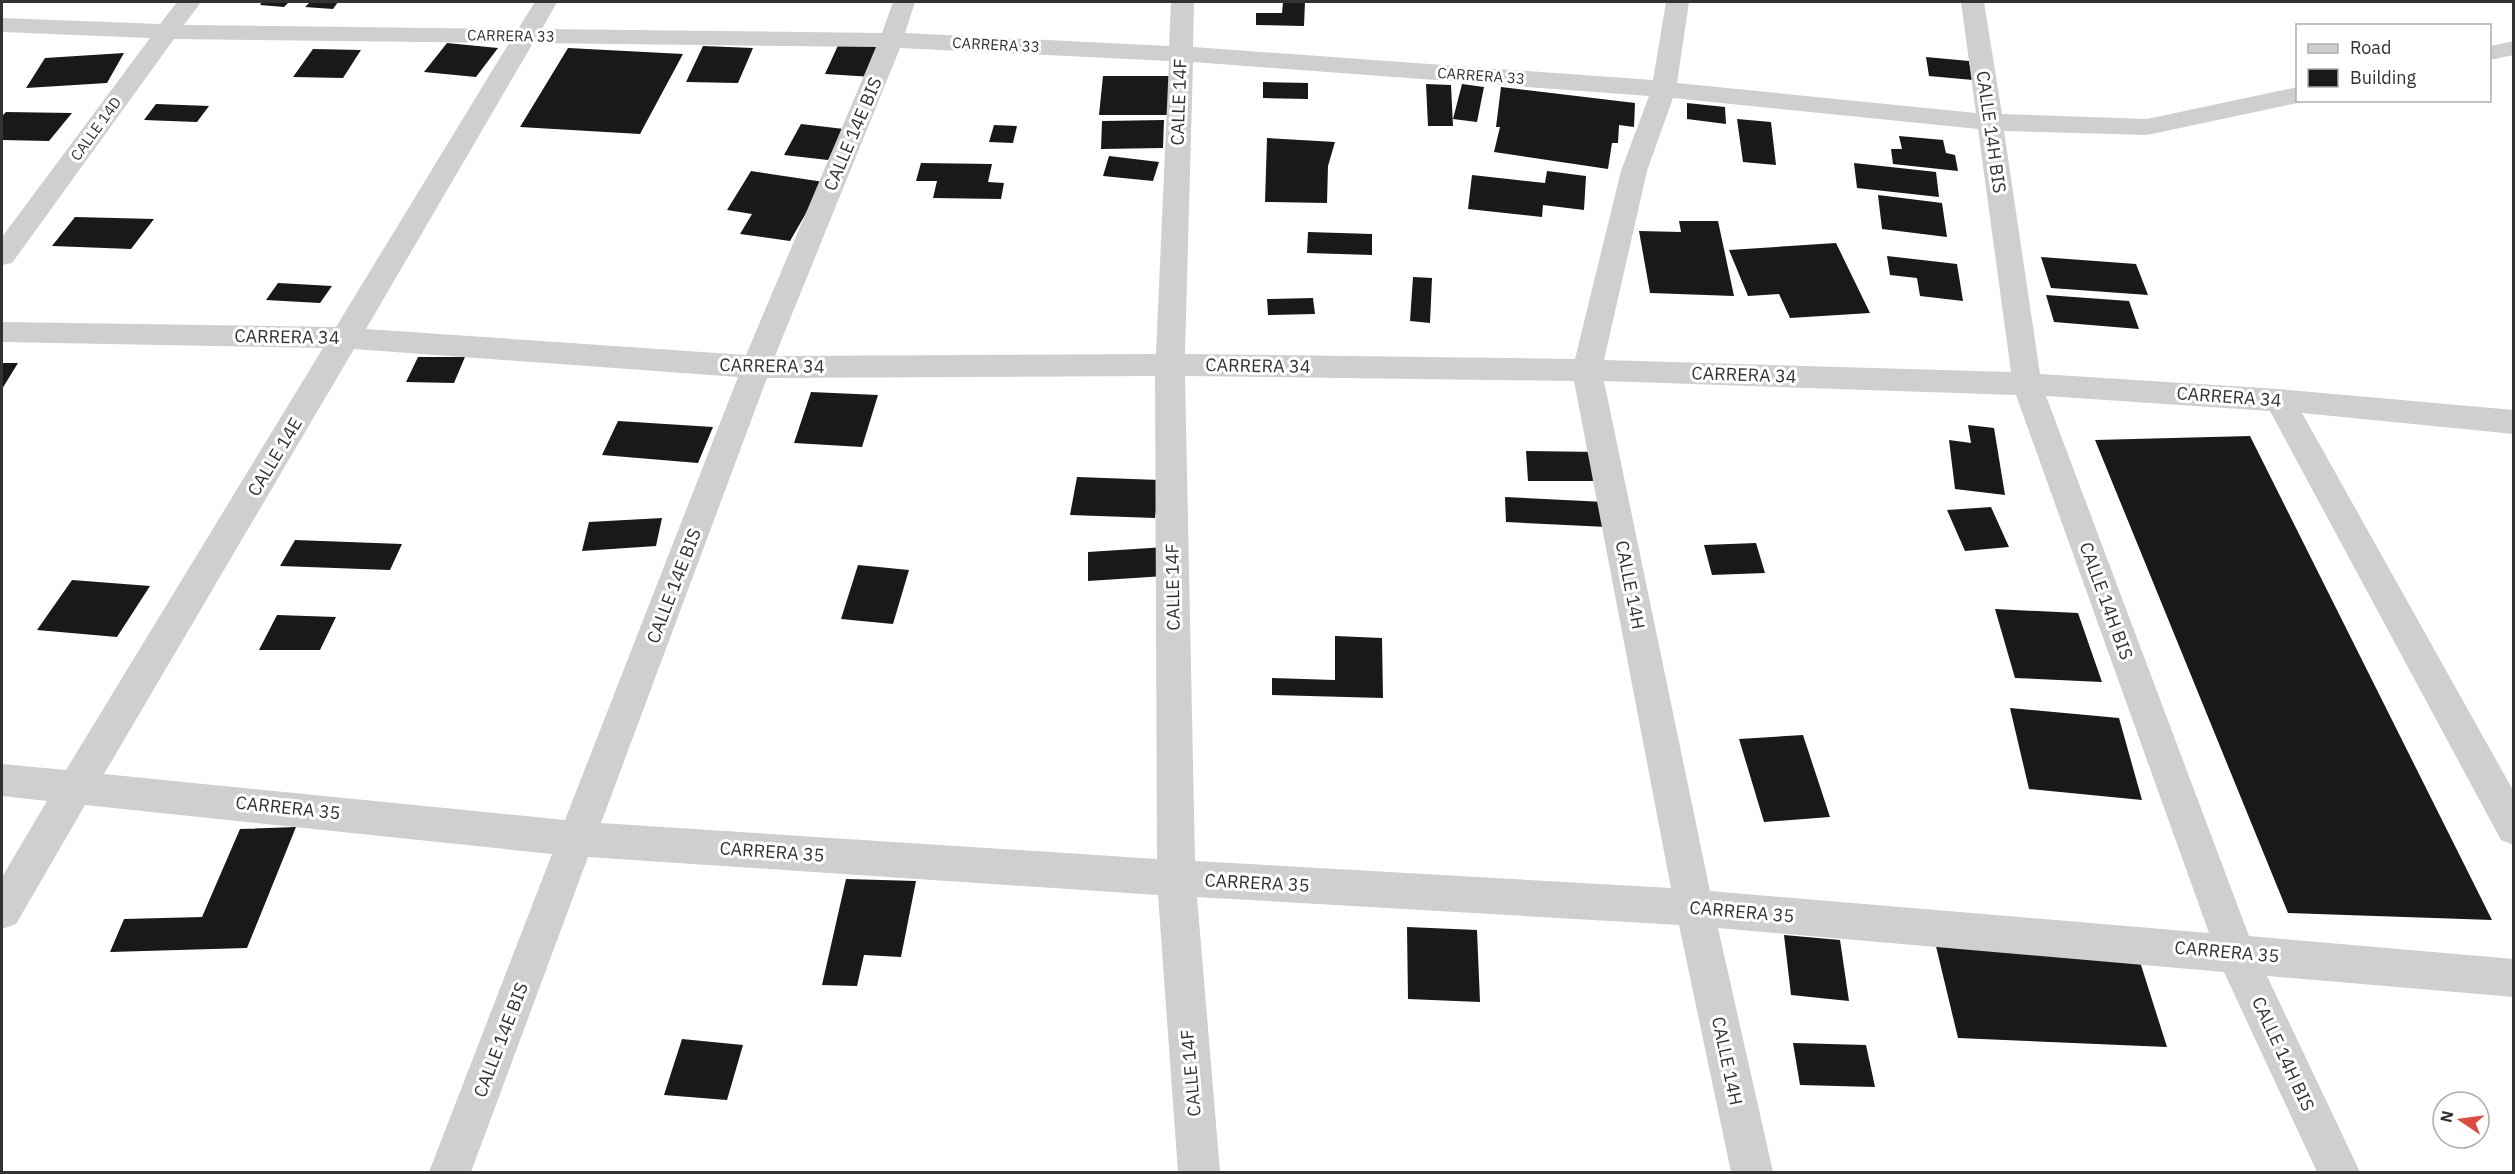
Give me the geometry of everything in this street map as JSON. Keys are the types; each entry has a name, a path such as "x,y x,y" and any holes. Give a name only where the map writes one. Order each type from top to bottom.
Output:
{"street":[{"name":"CALLE 14D","path":"2,256 189,2"},
{"name":"CALLE 14E","path":"2,911 546,2"},
{"name":"CALLE 14E BIS","path":"450,1173 756,367 891,40 904,2"},
{"name":"CALLE 14F","path":"1183,2 1170,365 1176,878 1199,1173"},
{"name":"CALLE 14H","path":"1678,2 1664,89 1634,171 1587,370 1694,908 1752,1173"},
{"name":"CALLE 14H BIS","path":"1973,2 1988,122 2027,384 2235,952 2339,1173"},
{"name":"CARRERA 33","path":"2,25 167,32 891,40 1181,54 1664,89 1988,122 2147,127 2296,94"},
{"path":"2491,53 2514,48"},
{"name":"CARRERA 34","path":"2,332 346,338 756,367 1170,365 1587,370 2027,384 2279,400 2514,422"},
{"path":"2279,400 2514,828"},
{"name":"CARRERA 35","path":"2,780 578,839 1176,878 1694,908 2235,952 2514,978"}],"building":[{"path":"262,2 289,2 284,7 260,5"},
{"path":"310,2 338,2 333,9 305,7"},
{"path":"1283,2 1305,2 1304,26 1256,25 1256,13 1282,13"},
{"path":"840,41 887,44 873,77 825,74"},
{"path":"447,43 498,48 476,77 424,72"},
{"path":"703,46 753,48 738,83 686,82"},
{"path":"568,48 683,54 640,134 520,127"},
{"path":"313,49 361,50 343,78 293,77"},
{"path":"124,53 107,83 26,88 45,58"},
{"path":"1926,57 1969,61 1973,80 1929,76"},
{"path":"1103,76 1171,76 1170,115 1099,115"},
{"path":"1263,82 1308,83 1308,99 1263,98"},
{"path":"1426,84 1451,85 1453,126 1428,126"},
{"path":"1462,84 1484,87 1477,122 1453,119"},
{"path":"1501,87 1635,103 1634,127 1619,125 1618,143 1612,143 1608,169 1494,152 1500,127 1496,127"},
{"path":"1687,103 1725,107 1726,124 1687,119"},
{"path":"156,104 209,106 197,122 144,120"},
{"path":"6,112 72,113 49,141 2,140 2,116"},
{"path":"1737,119 1771,122 1776,165 1743,162"},
{"path":"1164,120 1163,148 1101,149 1102,121"},
{"path":"801,124 844,129 828,160 784,155"},
{"path":"994,125 1017,126 1013,143 989,142"},
{"path":"1899,136 1943,140 1946,153 1955,155 1958,171 1893,164 1891,149 1902,149"},
{"path":"1267,138 1335,142 1328,166 1327,203 1265,202"},
{"path":"1109,156 1159,162 1153,181 1103,176"},
{"path":"921,163 992,164 988,182 1004,183 1001,199 933,198 937,181 916,181"},
{"path":"1854,163 1936,172 1939,197 1857,188"},
{"path":"751,171 824,182 790,241 740,234 752,214 727,210"},
{"path":"1547,171 1586,176 1584,210 1543,205 1542,217 1468,209 1472,175 1545,183"},
{"path":"1878,195 1942,203 1947,237 1882,229"},
{"path":"75,217 154,219 131,249 52,246"},
{"path":"1679,221 1718,221 1734,296 1650,293 1639,231 1681,232"},
{"path":"1308,232 1372,234 1372,255 1307,253"},
{"path":"1836,243 1870,313 1790,318 1779,294 1748,296 1729,250"},
{"path":"1887,256 1957,264 1963,301 1920,296 1917,278 1890,275"},
{"path":"2041,257 2136,264 2148,295 2051,288"},
{"path":"1413,277 1432,278 1430,323 1410,321"},
{"path":"278,283 332,286 320,303 266,300"},
{"path":"2046,295 2129,301 2139,329 2054,322"},
{"path":"1313,298 1315,314 1268,315 1267,299"},
{"path":"418,357 465,357 454,383 406,382"},
{"path":"2,363 18,363 2,389"},
{"path":"811,392 878,395 862,447 794,443"},
{"path":"618,421 713,427 698,463 602,455"},
{"path":"1968,425 1994,428 2005,495 1955,489 1949,440 1971,443"},
{"path":"2250,436 2492,920 2288,913 2095,440"},
{"path":"1526,451 1600,452 1605,481 1528,481"},
{"path":"1077,477 1160,480 1155,518 1070,515"},
{"path":"1505,497 1605,502 1607,527 1506,522"},
{"path":"1991,507 2009,547 1965,551 1947,510"},
{"path":"662,518 656,546 582,551 589,522"},
{"path":"295,540 402,544 390,570 280,566"},
{"path":"1756,543 1765,573 1712,575 1704,545"},
{"path":"1166,547 1165,576 1088,581 1088,552"},
{"path":"858,565 909,570 893,624 841,619"},
{"path":"72,580 150,586 117,637 37,630"},
{"path":"1995,609 2078,613 2102,682 2015,678"},
{"path":"277,615 336,617 320,650 259,650"},
{"path":"1335,636 1382,638 1383,698 1272,695 1272,678 1335,680"},
{"path":"2010,708 2119,718 2142,800 2029,789"},
{"path":"1803,735 1830,817 1764,822 1739,739"},
{"path":"296,827 247,948 110,952 124,919 202,917 240,829"},
{"path":"846,879 916,881 901,957 864,955 857,986 822,985"},
{"path":"1407,927 1477,930 1480,1002 1408,999"},
{"path":"1784,935 1840,940 1849,1001 1791,995"},
{"path":"1934,938 2135,946 2167,1047 1958,1038"},
{"path":"682,1039 743,1045 727,1100 664,1095"},
{"path":"1793,1043 1866,1045 1875,1087 1800,1085"}]}
